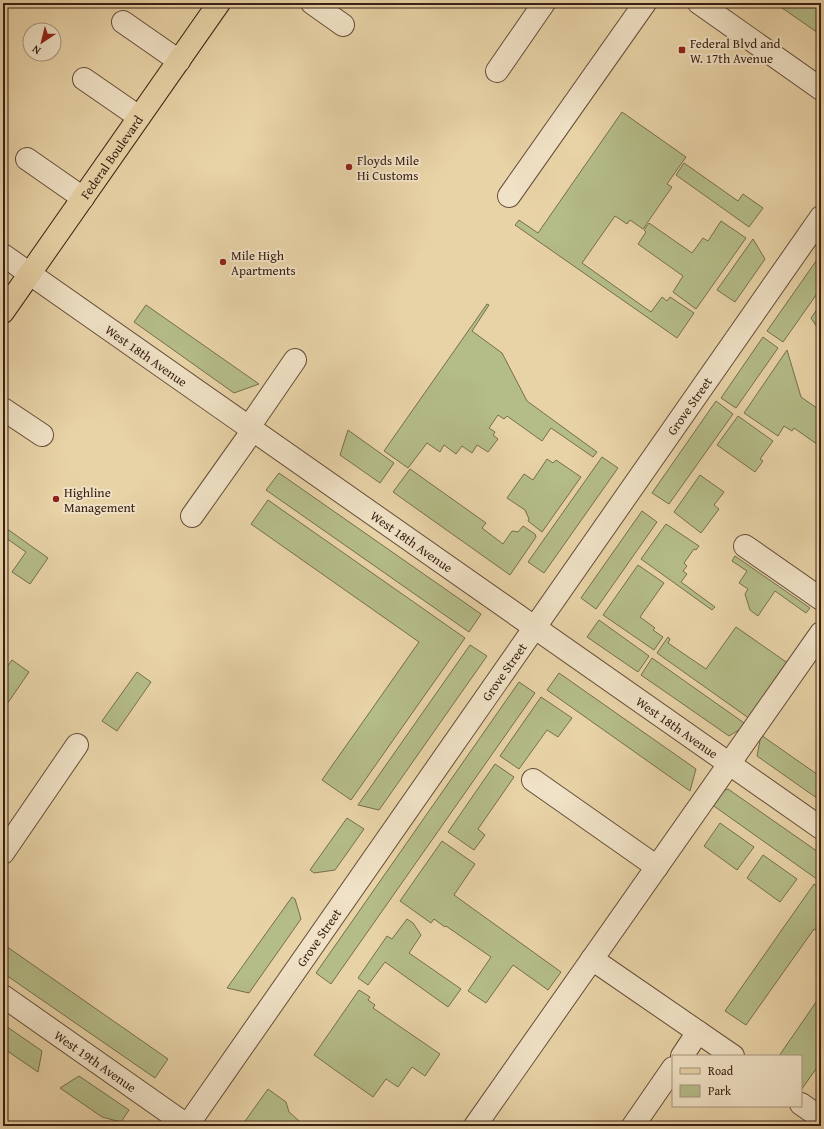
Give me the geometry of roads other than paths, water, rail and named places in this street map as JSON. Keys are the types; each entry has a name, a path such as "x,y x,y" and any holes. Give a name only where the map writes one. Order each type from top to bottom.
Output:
{"main road":[{"name":"Federal Boulevard","path":"3,312 219,3"}],"street":[{"path":"312,3 343,24"},
{"path":"497,71 544,3"},
{"path":"509,196 645,3"},
{"path":"698,3 821,89"},
{"path":"123,22 179,61"},
{"path":"84,79 139,117"},
{"path":"27,159 83,198"},
{"name":"Grove Street","path":"187,1126 821,217"},
{"name":"West 18th Avenue","path":"3,255 821,828"},
{"path":"192,516 251,429 295,360"},
{"path":"3,409 42,436"},
{"path":"746,546 821,599"},
{"path":"475,1126 821,633"},
{"path":"3,853 77,745"},
{"path":"533,780 656,867"},
{"path":"592,959 731,1055"},
{"name":"West 19th Avenue","path":"3,996 187,1126"},
{"path":"683,1055 698,1032"},
{"path":"633,1126 672,1069"},
{"path":"802,1105 821,1118"}],"place":[{"name":"Federal Blvd and W. 17th Avenue","path":"682,50"},
{"name":"Floyds Mile Hi Customs","path":"349,167"},
{"name":"Mile High Apartments","path":"223,262"},
{"name":"Highline Management","path":"56,499"}]}
